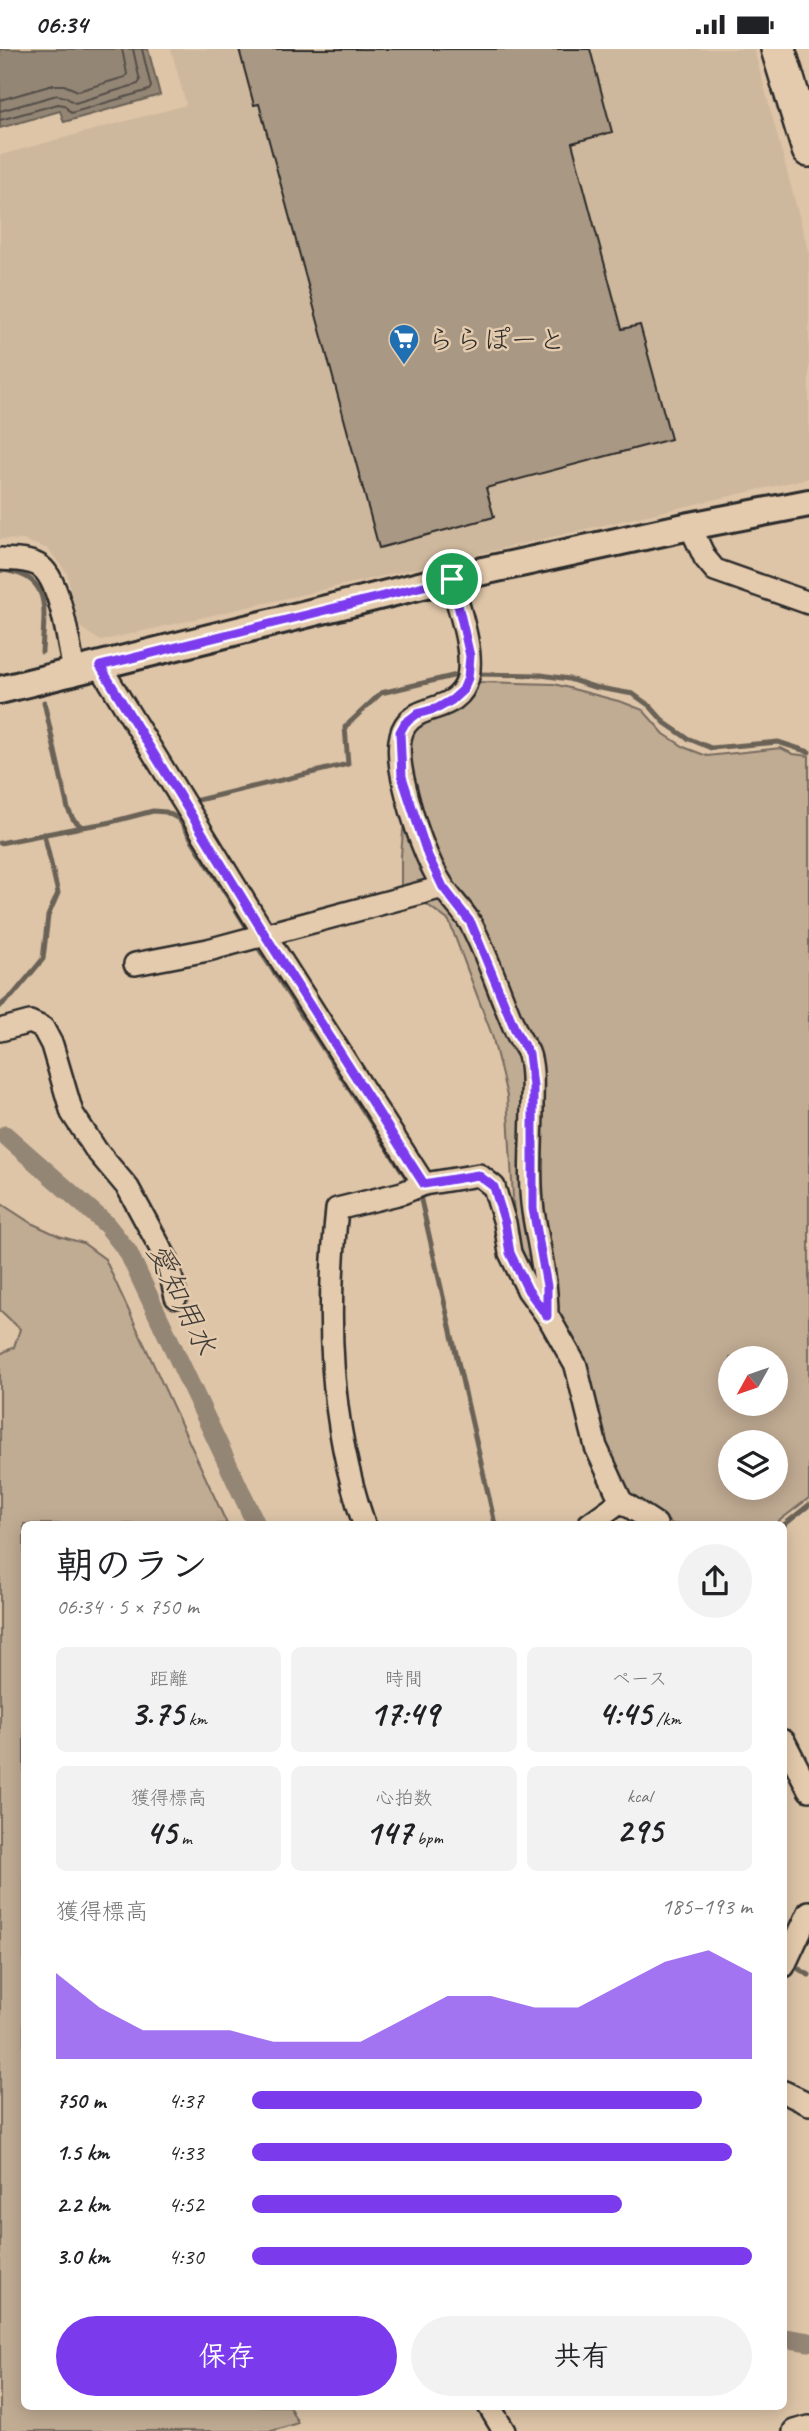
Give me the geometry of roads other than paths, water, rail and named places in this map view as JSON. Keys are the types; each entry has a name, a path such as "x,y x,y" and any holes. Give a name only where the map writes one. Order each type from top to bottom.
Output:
{"main road":[{"path":"778,49 809,150"}],"street":[{"path":"0,689 452,579 690,526 809,503"},
{"path":"690,526 705,558 715,570 809,603"},
{"path":"0,559 30,561 48,573 55,586 74,672"},
{"path":"452,579 470,656 468,678 463,690 452,700 438,708 417,714 405,723 400,732 402,777 428,856 443,887 471,923 516,1032 529,1054 533,1086 533,1209 547,1286 547,1316"},
{"path":"100,666 265,935 424,1184"},
{"path":"135,964 208,950 443,887"},
{"path":"0,1030 30,1022 43,1027 52,1045 72,1113 96,1150 128,1188 167,1260 176,1297"},
{"path":"363,1521 339,1432 332,1355 332,1257 337,1209 424,1184 478,1175 494,1187 505,1223 510,1253 528,1290 547,1316 576,1366 596,1447 621,1501 651,1521"},
{"path":"594,1521 621,1501"},
{"path":"787,1747 809,1790"},
{"path":"787,1960 809,1912"},
{"path":"787,2093 809,2104"},
{"path":"491,2410 504,2431"},
{"path":"794,2431 809,2427"}],"water":[{"path":"0,49 148,49 160,95 64,122 60,111 0,128"}],"waterway":[{"path":"0,570 17,573 30,579 38,587 44,610 42,652"},
{"path":"194,801 348,764 345,727 381,693 461,674"},
{"path":"476,674 541,675 633,694 650,706 665,723 687,738 711,748 778,742 809,752"},
{"path":"44,702 68,809 73,819 82,827 153,811 166,812 179,819 246,926"},
{"path":"0,843 82,827"},
{"path":"0,1006 13,995 43,959 48,916 58,893 44,834"},
{"path":"259,949 406,1177"},
{"name":"愛知用水","path":"5,1135 106,1224 128,1252 255,1521"},
{"path":"421,1200 494,1521"},
{"path":"787,1523 809,1505"},
{"path":"799,1969 809,1975"},
{"name":"愛知用水","path":"787,2338 809,2342"}],"place":[{"name":"ららぽーと","path":"404,366"}]}
